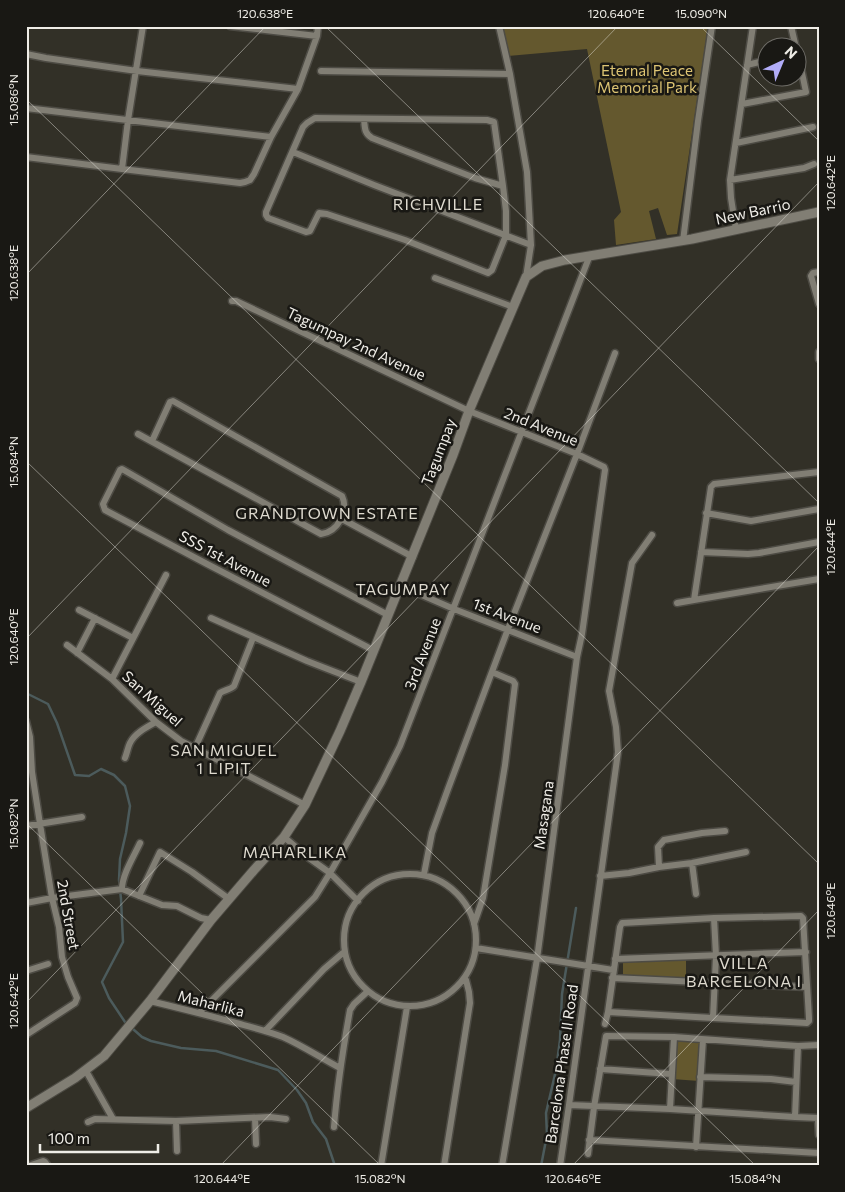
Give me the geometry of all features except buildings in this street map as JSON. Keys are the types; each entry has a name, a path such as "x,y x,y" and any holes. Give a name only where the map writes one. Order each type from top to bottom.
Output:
{"main road":[{"name":"New Barrio","path":"526,277 542,266 565,260 688,240 819,212"},
{"name":"Tagumpay","path":"26,1108 86,1071 104,1056 150,1002 229,899 284,837 305,805 340,732 361,682 413,556 469,411 526,277"}],"street":[{"path":"122,170 128,120 144,26"},
{"path":"230,26 317,36"},
{"path":"26,157 240,183 250,180 298,89 317,36 318,26"},
{"path":"498,26 510,74 527,172 531,245 526,277"},
{"path":"688,240 698,121 712,26"},
{"path":"736,230 730,180 753,26"},
{"path":"26,54 137,71 298,89"},
{"path":"747,64 758,62"},
{"path":"321,71 510,74"},
{"path":"742,104 806,92 805,88"},
{"path":"26,108 271,137"},
{"path":"315,118 364,119 490,120 495,124 506,211 506,234 492,270 488,273 405,240 327,214 319,213 310,231 306,232 268,218 266,212 304,127 315,118"},
{"path":"364,119 365,131 372,138 475,178 503,186"},
{"path":"736,143 813,127"},
{"path":"293,152 531,245"},
{"path":"730,180 804,168 814,164"},
{"name":"3rd Avenue","path":"198,1013 314,896 330,873 382,782 400,746 590,255"},
{"path":"819,272 813,273 811,276 819,304"},
{"path":"435,278 513,307"},
{"name":"Tagumpay 2nd Avenue","path":"232,301 236,301 469,411"},
{"path":"819,352 819,358"},
{"path":"424,874 432,833 448,789 615,353"},
{"path":"138,434 321,534 331,531 342,519 344,501 342,496 173,401 170,402 152,441"},
{"name":"2nd Avenue","path":"469,411 603,466"},
{"name":"Masagana","path":"502,1166 537,959 577,657 585,614 603,466"},
{"name":"SSS 1st Avenue","path":"374,650 105,510 103,504 120,470 124,469 228,530 388,615"},
{"path":"694,600 711,487 714,484 819,472"},
{"path":"706,513 752,521 819,509"},
{"path":"342,519 413,556"},
{"name":"Barcelona Phase II Road","path":"560,1166 618,752 616,727 609,691 632,563 652,535"},
{"path":"701,552 748,554 819,542"},
{"path":"112,679 166,575"},
{"path":"677,603 819,579"},
{"name":"1st Avenue","path":"401,586 454,609 577,657"},
{"path":"79,610 133,638"},
{"path":"77,653 95,618"},
{"path":"211,618 253,638 361,682"},
{"path":"195,748 220,693 234,686 253,638"},
{"name":"San Miguel","path":"67,646 112,679 156,722 181,741 305,805"},
{"path":"474,924 483,898 505,765 515,684 513,680 492,672"},
{"name":"2nd Street","path":"26,721 30,737 29,772 59,927 62,957 77,998 75,1003 26,1035"},
{"path":"125,758 132,739 156,722"},
{"path":"26,826 82,818"},
{"path":"659,867 658,847 664,840 725,831"},
{"path":"284,837 330,873 358,901"},
{"path":"121,889 124,877 140,843"},
{"path":"139,896 160,852 229,899"},
{"path":"600,876 692,863 746,852"},
{"path":"692,863 696,894"},
{"path":"402,874 424,874 438,879 465,903 474,924 476,948 466,980 452,992 430,1002 407,1007 380,999 367,992 354,976 348,966 344,952 346,930 350,913 370,888 384,880 402,874"},
{"path":"26,903 121,889 162,905 177,906 201,918 212,920"},
{"path":"605,1024 622,923 714,918 800,916 803,918 810,1018 807,1023 608,1012"},
{"path":"713,1018 716,956 714,918"},
{"path":"476,948 588,966 613,974 807,987"},
{"path":"265,1031 324,969 344,952"},
{"path":"615,959 806,952"},
{"path":"26,971 48,964"},
{"path":"444,1166 470,1003 466,980"},
{"path":"334,1127 340,1068 350,1010 367,992"},
{"name":"Maharlika","path":"150,1002 265,1031 295,1043 340,1068"},
{"path":"381,1166 407,1007"},
{"path":"588,1154 606,1036 674,1037 819,1046"},
{"path":"670,1109 674,1037"},
{"path":"696,1147 703,1040"},
{"path":"795,1117 798,1046"},
{"path":"600,1069 671,1074"},
{"path":"86,1071 113,1119"},
{"path":"700,1077 771,1079 796,1082"},
{"path":"569,1105 698,1110 818,1118 819,1135"},
{"path":"255,1118 256,1144"},
{"path":"88,1122 95,1119 286,1119"},
{"path":"176,1120 177,1151"},
{"path":"589,1140 819,1153"},
{"path":"28,1166 43,1161 48,1166"}],"green space":[{"name":"Eternal Peace Memorial Park","path":"501,26 708,26 677,234 667,235 658,208 649,211 656,239 616,245 614,220 621,212 587,49 508,56"},
{"path":"623,959 686,959 686,978 623,976"},
{"path":"675,1039 702,1041 699,1081 672,1079"}],"waterway":[{"path":"26,693 48,704 57,723 75,775 89,776 101,769 114,775 125,786 130,806 120,859 119,880 123,942 102,982 109,998 125,1022 142,1037 151,1041 181,1048 216,1051 278,1070 297,1090 306,1103 313,1122 326,1139 335,1166"},
{"path":"541,1166 547,1135 546,1113 556,1070 560,1040 562,994 576,908"}],"district":[{"name":"RICHVILLE","path":"438,204"},
{"name":"GRANDTOWN ESTATE","path":"327,513"},
{"name":"TAGUMPAY","path":"403,589"},
{"name":"SAN MIGUEL 1 LIPIT","path":"224,759"},
{"name":"MAHARLIKA","path":"295,852"},
{"name":"VILLA BARCELONA I","path":"744,972"}]}
